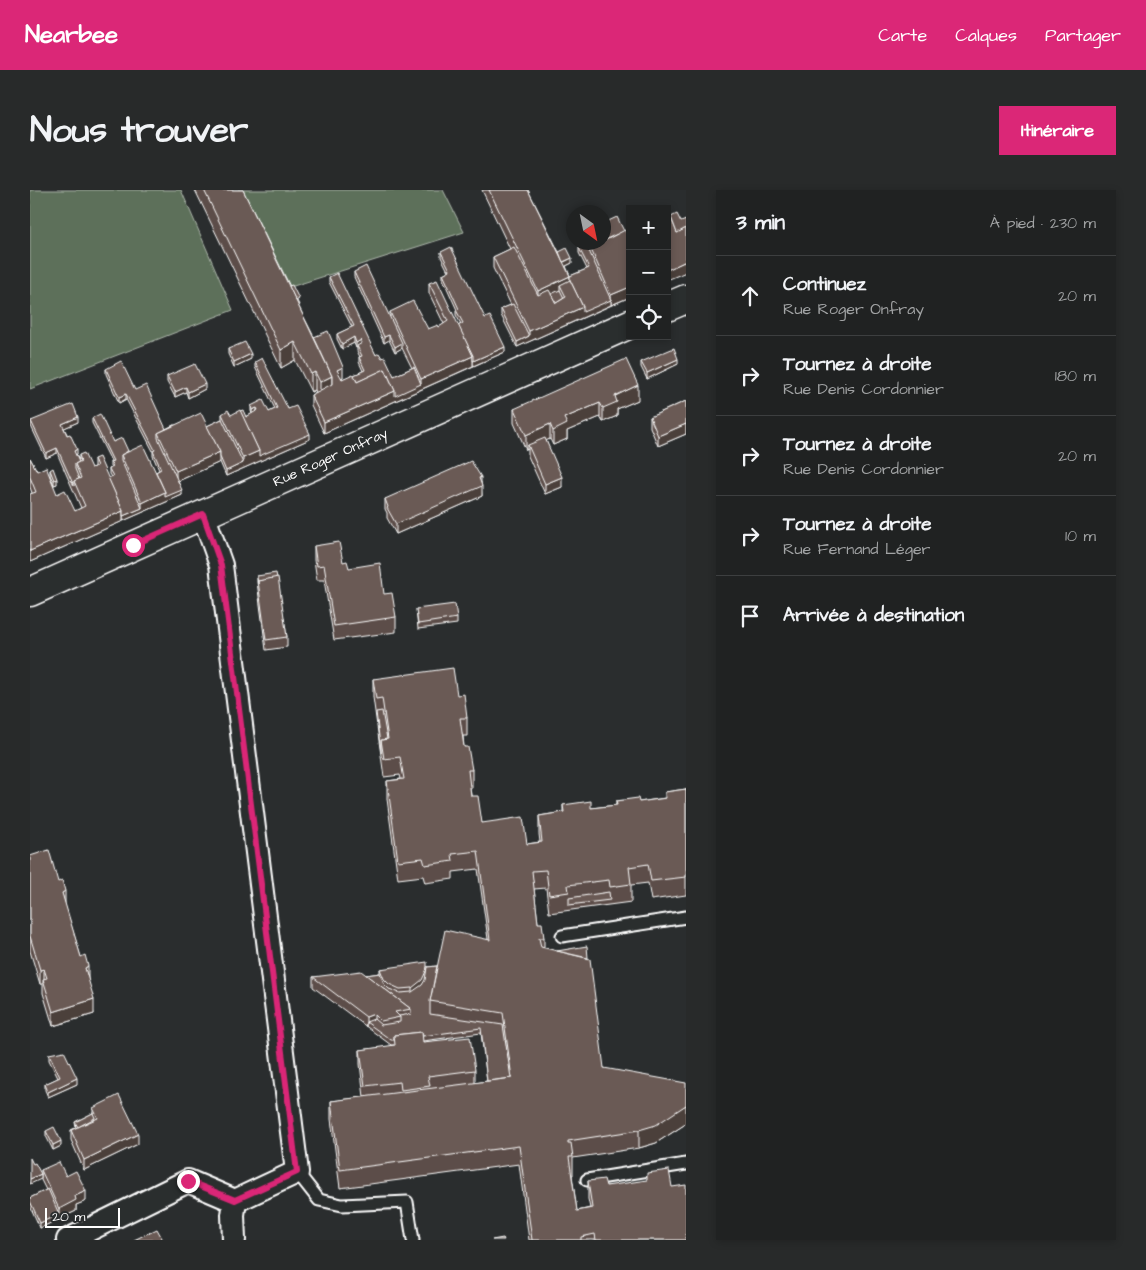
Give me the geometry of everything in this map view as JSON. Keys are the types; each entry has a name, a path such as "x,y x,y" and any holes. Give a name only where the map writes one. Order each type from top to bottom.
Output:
{"main road":[{"path":"671,305 686,299"},
{"name":"Rue Roger Onfray","path":"30,592 626,326"}],"street":[{"path":"68,1240 188,1181 235,1200 297,1172 221,565 203,514"},
{"path":"234,1240 233,1216 235,1200"}],"lane":[{"path":"562,936 686,917"},
{"path":"587,1180 686,1164"},
{"path":"297,1172 319,1200 342,1205 407,1202 413,1240"}],"green space":[{"path":"30,190 181,190 233,310 30,389"},
{"path":"238,190 443,190 464,232 287,288"}],"building":[{"path":"204,190 243,190 332,376 320,382 315,372 311,374 295,342 281,350"},
{"path":"489,190 528,190 570,276 538,291"},
{"path":"677,214 681,222 686,220 686,228 677,233 671,217"},
{"path":"617,217 624,231 611,237 611,220"},
{"path":"671,218 677,233 686,228 686,261 671,268"},
{"path":"625,230 626,232 626,289 611,295 591,250 611,250 611,237"},
{"path":"451,247 485,318 490,316 505,347 473,361 473,356 458,326 463,323 456,310 459,309 443,274 450,270 441,252"},
{"path":"514,247 538,295 549,290 556,303 566,297 560,285 570,280 583,307 529,331 493,257"},
{"path":"566,248 572,258 563,262 559,252"},
{"path":"580,250 589,250 611,300 583,312 583,307 570,280 570,276 589,268"},
{"path":"366,266 402,343 395,347 389,335 384,337 354,272"},
{"path":"337,273 376,355 379,353 382,358 385,357 394,376 414,367 421,384 395,396 395,391 385,369 357,382 354,375 365,370 359,357 362,356 357,346 362,343 361,340 356,343 354,337 342,344 337,334 354,326 329,277"},
{"path":"437,280 473,356 421,379 390,312 413,301 428,329 438,325 439,327 448,321 429,283"},
{"path":"292,285 299,299 296,301 289,286"},
{"path":"560,290 564,298 556,303 551,294"},
{"path":"513,304 529,336 517,342 501,309"},
{"path":"328,331 343,367 337,370 342,379 353,374 357,382 385,369 395,391 324,422 311,395 332,384 332,376 314,337"},
{"path":"245,342 251,354 234,362 228,349"},
{"path":"674,348 678,359 647,373 641,362"},
{"path":"262,358 288,409 296,406 310,434 259,456 259,451 240,411 243,410 246,417 258,410 257,408 252,410 251,406 263,400 269,412 277,408 255,362"},
{"path":"626,359 638,385 615,396 617,402 603,408 600,403 564,418 567,424 553,431 550,424 526,435 514,409"},
{"path":"121,361 135,390 146,385 166,429 158,433 158,438 182,490 165,497 165,492 156,472 161,469 153,451 155,450 126,394 119,397 106,369"},
{"path":"195,364 205,384 188,392 186,387 175,392 167,376"},
{"path":"686,401 686,424 658,436 650,417"},
{"path":"73,404 78,417 62,424 67,435 70,434 77,449 74,451 79,462 75,464 75,469 79,479 74,481 74,486 57,448 46,453 31,421"},
{"path":"228,410 231,415 240,410 259,451 243,458 222,414"},
{"path":"201,413 220,452 176,471 158,433"},
{"path":"100,414 113,442 122,438 128,451 121,455 121,460 142,508 123,516 123,511 108,478 113,476 109,469 113,467 110,462 113,461 92,418"},
{"path":"222,419 243,463 226,471 220,457 220,452 207,426"},
{"path":"545,438 562,477 545,484 528,445"},
{"path":"143,445 165,492 142,503 121,455"},
{"path":"84,453 91,468 97,466 94,459 99,457 123,511 30,551 30,494 36,492 30,477 30,458 37,471 46,467 57,494 65,490 75,511 85,506 74,481 81,478 75,464 81,461 79,455"},
{"path":"471,461 481,477 479,478 482,486 396,524 387,508 385,499"},
{"path":"53,468 57,479 54,480 50,470"},
{"path":"339,542 343,562 347,561 349,568 380,563 384,594 392,593 396,617 334,626 324,565 317,566 314,546"},
{"path":"276,573 277,578 258,581 258,585 257,576"},
{"path":"278,577 287,637 266,640 258,581"},
{"path":"455,604 457,618 418,624 416,609"},
{"path":"453,668 457,695 464,694 467,718 460,718 464,747 468,747 472,770 468,770 471,796 478,796 482,823 523,817 527,844 542,842 539,816 564,812 563,805 591,801 591,808 617,805 616,801 638,798 639,802 666,798 665,792 686,789 686,877 651,881 648,864 629,867 631,884 610,887 609,880 568,885 569,892 549,895 546,870 532,871 538,923 542,923 544,938 539,938 541,947 590,959 604,1068 686,1083 686,1105 656,1125 639,1130 568,1141 568,1143 571,1143 573,1157 569,1157 577,1211 592,1208 588,1181 604,1179 606,1186 647,1180 647,1173 669,1170 672,1187 686,1185 686,1240 596,1240 595,1234 581,1237 581,1240 532,1240 519,1146 340,1170 331,1101 512,1078 503,1013 430,1001 445,930 490,940 478,851 452,854 453,861 425,865 423,858 398,861 387,781 404,779 400,757 384,759 381,740 388,739 382,698 376,699 373,679"},
{"path":"382,711 387,739 381,740 381,753 376,712"},
{"path":"49,850 58,882 62,880 65,891 62,893 81,957 85,955 88,966 85,968 94,999 53,1012 43,979 47,978 44,969 40,970 30,936 30,856"},
{"path":"609,892 610,900 569,905 569,898"},
{"path":"587,946 588,958 557,951"},
{"path":"427,962 427,969 422,980 412,988 400,989 389,984 384,979 380,969"},
{"path":"437,966 430,1001 430,1014 503,1025 511,1078 487,1081 481,1028 423,1036 422,1032 394,1035 394,1040 391,1040 366,1022 374,1019 381,1025 400,1022 399,1016 411,1014 411,1009 366,975 380,973 384,984 389,989 400,993 412,992 422,985 425,980 427,967"},
{"path":"361,971 411,1009 395,1012 400,1017 381,1021 374,1014 366,1017 313,977"},
{"path":"422,1032 423,1042 470,1037 475,1070 428,1076 430,1086 401,1090 400,1082 365,1086 360,1050 395,1045 394,1035"},
{"path":"64,1051 77,1078 48,1092 45,1084 60,1077 49,1054"},
{"path":"119,1095 138,1134 84,1160 71,1130 98,1118 93,1108"},
{"path":"93,1113 95,1118 78,1127 75,1122"},
{"path":"54,1127 61,1141 53,1145 46,1131"},
{"path":"30,1158 41,1174 30,1179"},
{"path":"59,1162 66,1176 76,1171 86,1191 75,1196 76,1200 59,1209 41,1170"},
{"path":"48,1189 59,1214 40,1223 30,1198"},
{"path":"157,1229 163,1240 134,1240"}],"route":[{"path":"133,545 203,514 221,565 297,1172 235,1200 188,1181"}]}
